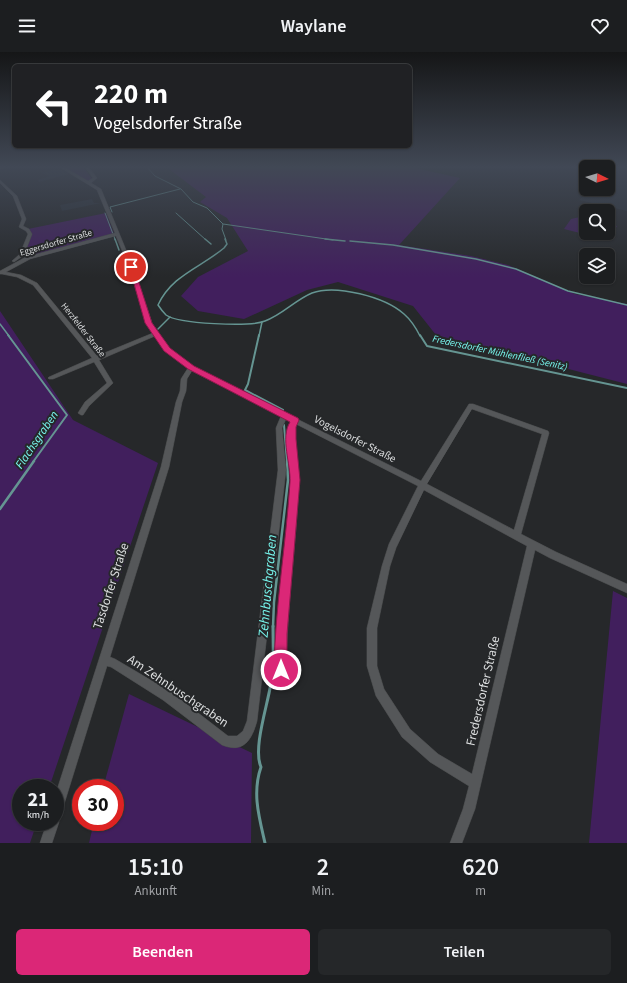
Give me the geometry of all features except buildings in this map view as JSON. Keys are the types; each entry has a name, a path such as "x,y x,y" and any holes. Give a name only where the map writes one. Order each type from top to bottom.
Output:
{"street":[{"path":"11,266 15,260 22,255 30,234 28,230 21,227 24,219 18,203"},
{"name":"Vogelsdorfer Straße","path":"105,203 131,267 146,316 155,334 167,350 191,368 295,420 532,544 627,590"},
{"name":"Eggersdorfer Straße","path":"1,273 11,266 38,255 118,234"},
{"name":"Herzfelder Straße","path":"1,273 19,276 34,284 95,358 110,383 87,404 81,413"},
{"path":"51,378 95,358 155,334"},
{"name":"Tasdorfer Straße","path":"64,785 165,467 179,402 183,391 184,379 191,368"},
{"path":"475,783 434,758 406,733 380,692 372,666 372,628 386,566 392,547 422,486 471,406 546,433 517,535"},
{"name":"Am Zehnbuschgraben","path":"103,661 112,662 167,696 226,741 234,743 241,741 248,734 252,721 282,470 279,428 285,415"},
{"path":"281,670 281,634 295,480 291,426 295,420"},
{"name":"Fredersdorfer Straße","path":"456,843 475,783 532,544"},
{"path":"46,843 50,831"}],"shaded area":[{"path":"71,203 101,203 62,211 60,205"},
{"path":"202,203 437,203 399,245 471,256 508,265 575,294 627,304 627,384 436,335 413,306 338,282 307,290 244,319 198,311 181,296 198,277 248,251 227,218"},
{"path":"592,203 627,203 627,211 615,208 615,204"},
{"path":"106,213 114,234 28,257 23,255 31,236 28,229"},
{"path":"579,217 579,233 564,229 571,219"},
{"path":"0,311 73,420 158,463 52,779 12,779 12,831 34,831 30,843 0,843"},
{"path":"613,591 627,598 627,843 589,843"},
{"path":"129,694 252,753 251,843 89,843 92,831 124,831 124,779 105,779"}],"waterway":[{"path":"112,212 110,207 126,203"},
{"name":"Fredersdorfer Mühlenfließ (Senitz)","path":"195,203 207,208 223,224"},
{"path":"105,213 113,234"},
{"path":"176,213 206,240"},
{"path":"223,224 329,239"},
{"name":"Fredersdorfer Mühlenfließ (Senitz)","path":"223,224 222,229 226,240"},
{"path":"114,236 115,240"},
{"path":"115,239 119,250"},
{"path":"205,239 211,244"},
{"name":"Fredersdorfer Mühlenfließ (Senitz)","path":"225,239 227,244 224,248 179,279 164,295 158,305 166,315 184,321 214,324 257,323 271,318 312,293 334,290 347,291 385,302 396,308 409,319 420,336"},
{"path":"329,239 345,241"},
{"path":"329,239 333,240"},
{"path":"350,241 393,245 476,259 516,269 568,291 627,305"},
{"name":"Flachsgraben","path":"158,329 170,317"},
{"name":"Zehnbuschgraben","path":"259,336 262,322"},
{"path":"0,324 9,336"},
{"name":"Flachsgraben","path":"8,335 67,415 33,462"},
{"name":"Zehnbuschgraben","path":"259,335 248,384 245,390 283,410"},
{"name":"Fredersdorfer Mühlenfließ (Senitz)","path":"420,335 427,346 627,388"},
{"name":"Zehnbuschgraben","path":"284,425 287,462"},
{"name":"Flachsgraben","path":"0,509 34,461"},
{"name":"Zehnbuschgraben","path":"273,627 274,602 288,480 287,461"},
{"name":"Zehnbuschgraben","path":"265,843 257,805 257,786 261,767 259,758 260,735 273,670 273,627"}],"route":[{"path":"131,267 149,323 161,343 174,357 191,368 295,420 291,426 295,480 281,634 281,670"}]}
